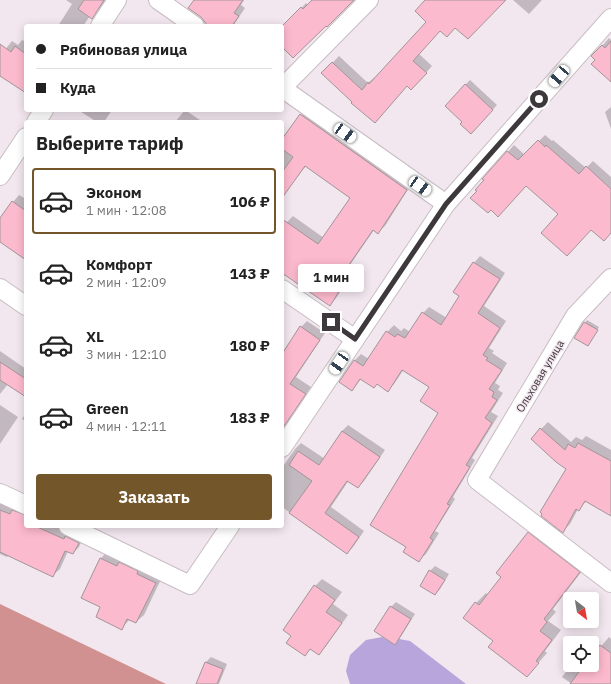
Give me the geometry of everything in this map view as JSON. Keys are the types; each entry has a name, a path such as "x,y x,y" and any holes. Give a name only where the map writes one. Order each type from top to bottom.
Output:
{"street":[{"path":"101,24 117,0"},
{"path":"158,0 192,24"},
{"path":"284,86 369,0"},
{"path":"284,445 446,204 611,18"},
{"path":"284,89 446,204"},
{"path":"0,176 24,140"},
{"name":"Ольховая улица","path":"611,278 575,316 477,480 611,583"},
{"path":"0,288 24,305"},
{"path":"284,290 355,339"},
{"path":"0,493 24,504"},
{"path":"72,528 190,585 229,528"}],"shaded area":[{"path":"0,604 166,684 0,684"},
{"path":"382,637 395,644 399,639 410,641 466,684 350,684 346,671 350,655 366,640"}],"building":[{"path":"84,0 104,0 92,19 78,9"},
{"path":"194,0 243,0 234,13 239,16 233,24 206,24 201,17 188,8"},
{"path":"312,0 354,0 293,58 284,49 284,24 301,7 303,9"},
{"path":"425,0 506,0 468,39 455,28 447,37 440,31 413,61 427,73 411,90 407,86 375,123 351,103 352,102 321,73 332,62 362,90 426,22 415,11"},
{"path":"611,41 611,82 591,64 595,60 591,56 602,45 605,48"},
{"path":"0,44 11,52 15,46 24,53 24,92 0,76"},
{"path":"465,84 493,110 471,134 460,124 462,122 445,106"},
{"path":"300,114 407,190 378,234 373,230 344,272 348,274 338,289 340,290 330,306 284,274 284,220 318,244 350,198 305,166 284,195 284,169 293,157 284,150 284,136"},
{"path":"538,140 545,147 546,145 579,174 586,166 611,189 611,233 604,241 591,230 567,256 541,233 558,214 526,186 498,217 491,210 488,213 470,198 477,191 475,190 484,180 482,179 507,151 518,160"},
{"path":"12,201 24,210 24,259 0,242 0,218"},
{"path":"473,262 500,279 478,313 500,328 483,355 488,358 486,360 502,370 489,389 494,392 492,397 497,400 485,418 492,423 466,465 470,467 447,504 450,505 430,538 433,540 419,562 403,552 406,547 370,525 438,413 420,401 429,387 402,370 388,392 377,384 374,388 360,379 352,391 339,382 354,360 363,366 386,331 395,337 397,334 405,338 422,312 441,325 459,296 453,292"},
{"path":"584,322 598,330 588,346 574,338"},
{"path":"300,326 320,340 290,384 306,394 284,426 284,351"},
{"path":"0,362 24,378 24,396 0,380"},
{"path":"540,428 565,450 568,444 575,448 578,443 611,461 611,516 585,501 579,511 576,509 563,533 541,516 542,514 540,512 566,469 531,439"},
{"path":"342,431 380,457 358,488 347,481 325,513 359,537 347,554 289,513 312,481 289,465 298,451 319,465"},
{"path":"0,510 10,514 12,510 24,514 24,528 39,528 64,539 65,536 79,543 73,554 65,551 53,577 0,552"},
{"path":"528,532 580,572 565,592 563,592 563,594 544,619 547,622 540,631 552,640 536,661 539,663 527,677 488,647 493,641 463,618 475,602 479,605 501,577 496,573"},
{"path":"100,558 117,566 119,562 138,571 137,574 156,583 136,623 127,619 122,630 96,617 100,607 81,598"},
{"path":"429,570 445,580 435,595 420,586"},
{"path":"314,585 335,600 326,612 342,623 319,655 310,649 305,656 286,643 291,636 283,630"},
{"path":"390,606 411,619 395,645 374,631"},
{"path":"600,645 611,653 611,684 570,684 579,672 599,672"},
{"path":"205,662 223,669 217,684 196,684"}],"route":[{"path":"331,322 355,339 446,204 539,99"}]}
